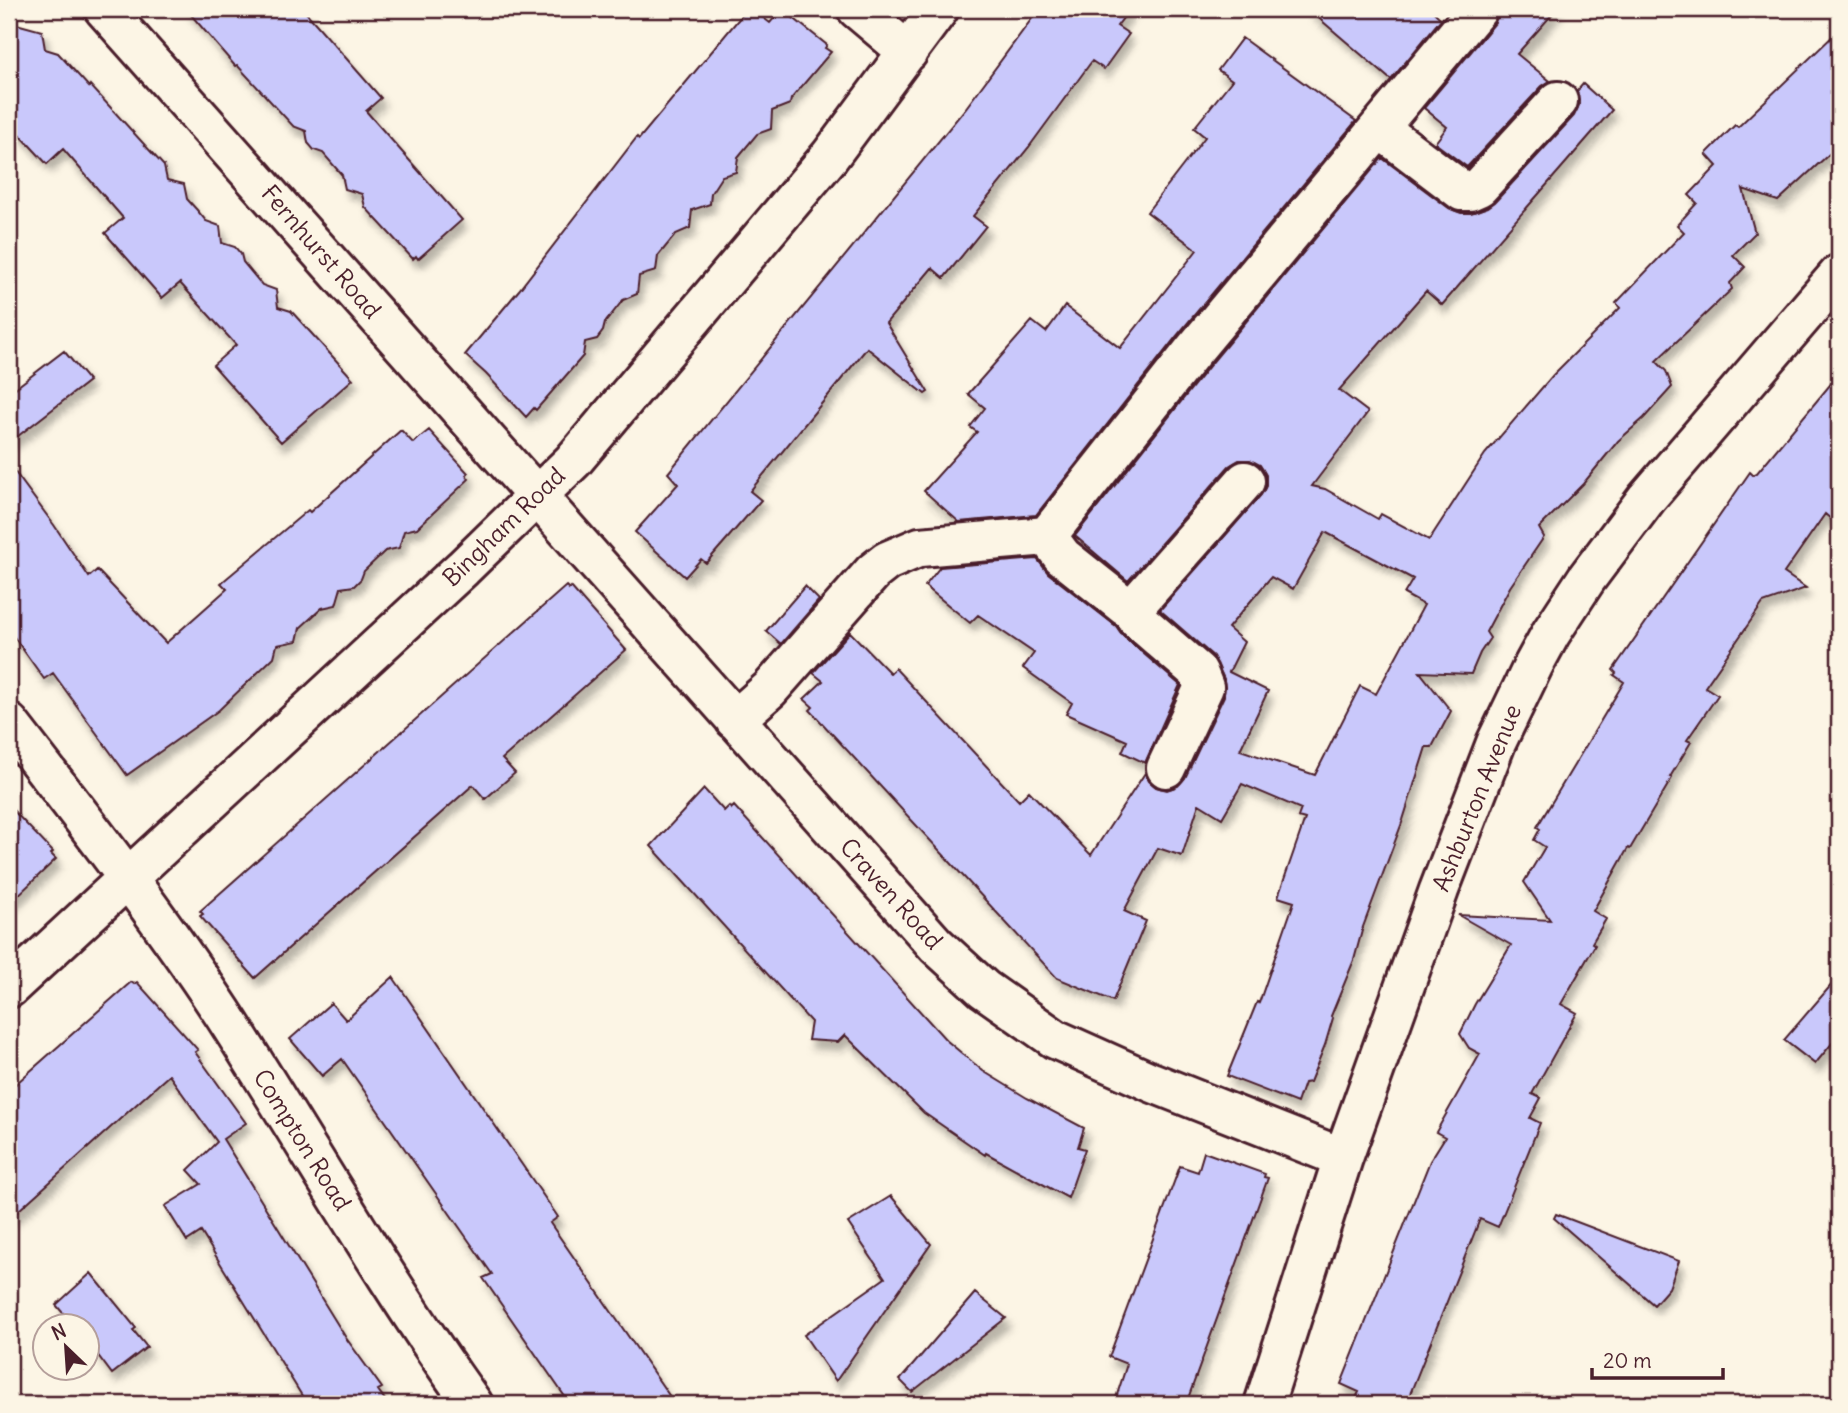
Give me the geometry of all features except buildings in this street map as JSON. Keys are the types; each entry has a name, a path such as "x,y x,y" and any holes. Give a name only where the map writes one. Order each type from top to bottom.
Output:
{"street":[{"name":"Fernhurst Road","path":"104,9 536,497"},
{"path":"857,9 908,52"},
{"name":"Bingham Road","path":"9,988 573,461 830,156 939,9"},
{"path":"735,720 770,689 873,572 887,561 920,547 1047,536 1194,351 1478,9"},
{"path":"1379,128 1462,191 1470,191 1479,187 1558,101"},
{"name":"Ashburton Avenue","path":"1264,1404 1343,1158 1478,788 1513,707 1551,633 1587,578 1647,498 1839,274"},
{"path":"1133,608 1245,481"},
{"name":"Craven Road","path":"536,497 936,945 984,989 1055,1039 1343,1158"},
{"path":"1047,536 1062,556 1125,607 1133,608"},
{"path":"1133,608 1137,619 1198,672 1204,687 1166,768"},
{"name":"Compton Road","path":"9,723 129,877 220,1010 473,1404"}]}
